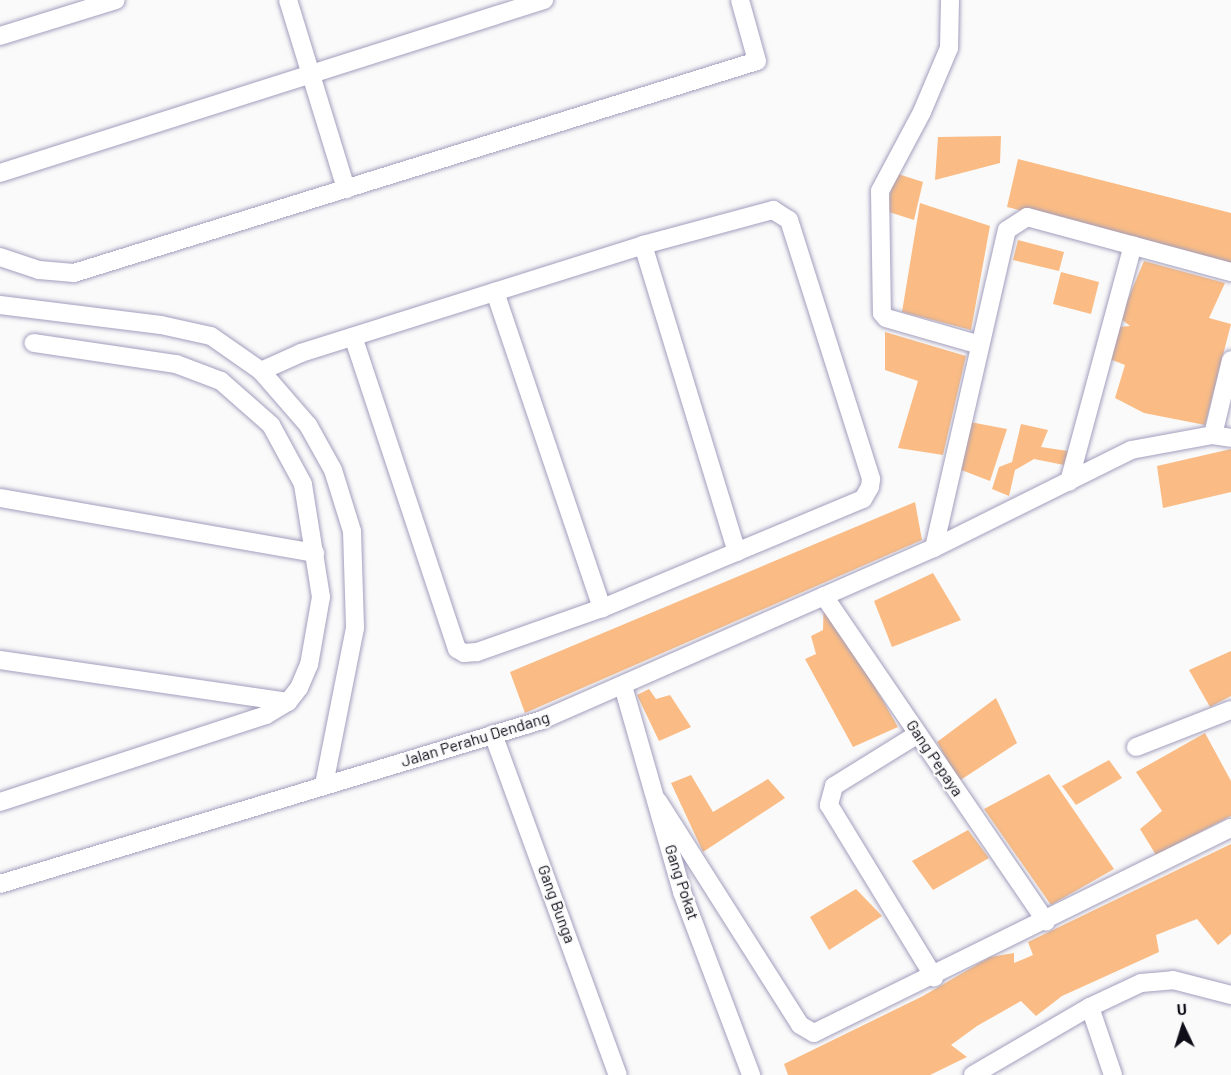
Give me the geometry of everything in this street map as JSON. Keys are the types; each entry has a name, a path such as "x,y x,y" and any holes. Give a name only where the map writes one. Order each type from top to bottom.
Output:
{"street":[{"path":"0,36 116,0"},
{"path":"288,0 346,189"},
{"path":"0,173 544,0"},
{"path":"0,257 39,270 74,273 757,61 740,0"},
{"path":"950,0 948,48 922,112 880,191 878,236 882,313 886,318 981,345"},
{"path":"261,371 301,352 643,245 766,209 773,210 789,220 871,478 863,499 602,608 477,652 458,649 353,337"},
{"path":"934,548 1007,230 1027,217 1231,272"},
{"path":"643,245 737,552"},
{"path":"1068,482 1133,245"},
{"path":"495,292 602,608"},
{"path":"0,305 161,325 210,336 261,371 313,434 333,470 352,531 355,628 324,784"},
{"path":"0,802 266,715 288,702 299,688 309,665 321,597 303,484 272,425 221,381 176,364 34,343"},
{"path":"1222,436 1231,360"},
{"name":"Jalan Perahu Dendang","path":"0,884 324,784 542,720 934,548 1131,450 1222,436"},
{"path":"0,498 315,553"},
{"name":"Gang Pepaya","path":"824,596 1046,921"},
{"path":"0,660 288,702"},
{"name":"Gang Pokat","path":"623,686 682,892 751,1075"},
{"path":"1136,747 1231,710"},
{"name":"Gang Bunga","path":"493,734 618,1075"},
{"path":"918,734 834,786 829,805 934,977"},
{"path":"657,801 800,1025 809,1032 823,1031 1231,828"},
{"path":"682,892 707,881"},
{"path":"973,1075 1090,1007 1141,983 1173,980 1231,995"},
{"path":"1090,1007 1113,1075"}],"building":[{"path":"1001,136 1000,163 935,180 938,137"},
{"path":"1018,159 1231,213 1231,265 1007,207"},
{"path":"895,173 923,182 914,220 886,211"},
{"path":"920,203 990,226 971,330 902,312"},
{"path":"1018,240 1064,252 1059,271 1013,260"},
{"path":"1144,261 1225,283 1209,318 1231,324 1205,425 1144,413 1115,398 1125,365 1107,358 1119,327 1130,326 1120,318"},
{"path":"1061,272 1099,282 1091,314 1053,304"},
{"path":"885,332 966,356 943,455 898,448 918,381 885,370"},
{"path":"970,422 1007,429 990,481 956,468"},
{"path":"1021,424 1048,430 1041,447 1068,451 1064,465 1034,459 1015,470 1009,496 992,489 999,467 1012,462"},
{"path":"1231,449 1231,492 1163,508 1157,466"},
{"path":"915,502 922,540 525,713 510,672"},
{"path":"933,573 961,620 892,647 874,601"},
{"path":"824,598 898,727 853,747 805,659 816,654 811,636 823,630"},
{"path":"1231,651 1231,696 1210,707 1189,670"},
{"path":"649,689 656,699 670,695 691,727 659,741 637,695"},
{"path":"996,698 1017,743 959,781 937,742"},
{"path":"1205,733 1231,781 1231,816 1156,855 1140,829 1162,811 1136,772"},
{"path":"1109,760 1122,778 1076,805 1062,786"},
{"path":"1049,774 1114,869 1051,905 984,809"},
{"path":"691,775 713,812 768,779 785,798 703,852 671,783"},
{"path":"968,830 989,858 933,890 912,861"},
{"path":"1231,844 1231,934 1218,945 1197,919 1156,935 1159,952 1062,996 1036,1016 1021,1001 977,1026 951,1045 967,1057 930,1075 788,1075 784,1064 923,996 990,957 1014,953 1014,963 1033,955 1028,942"},
{"path":"856,889 882,916 829,950 810,917"}]}
